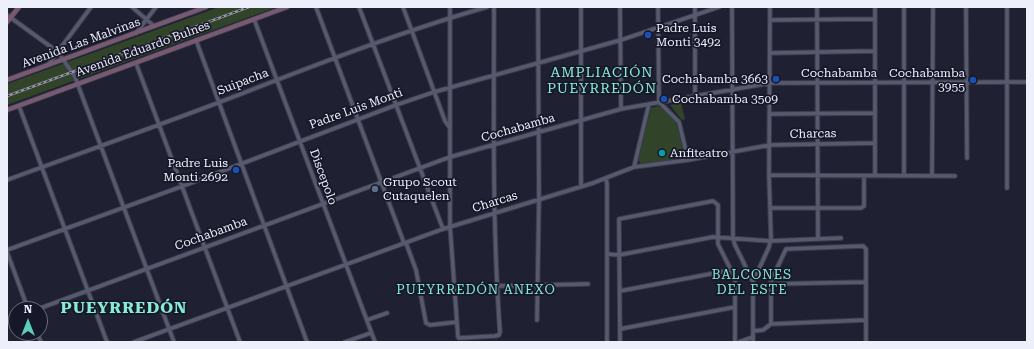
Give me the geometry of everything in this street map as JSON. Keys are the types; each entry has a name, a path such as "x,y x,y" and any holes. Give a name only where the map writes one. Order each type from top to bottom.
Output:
{"main road":[{"path":"7,22 9,16 19,7"},
{"name":"Avenida Las Malvinas","path":"7,80 206,7"},
{"name":"Avenida Eduardo Bulnes","path":"7,110 287,7"}],"street":[{"path":"47,66 91,7"},
{"path":"132,7 154,26"},
{"path":"136,33 156,7"},
{"path":"316,7 416,270 426,323 430,325 457,322"},
{"path":"360,7 443,229"},
{"path":"403,7 445,121 450,128"},
{"path":"450,7 450,226 459,338 499,335 500,332 496,286 494,7"},
{"name":"Suipacha","path":"7,180 160,125 277,79 374,44 450,17 487,7"},
{"path":"537,320 539,199 538,7"},
{"path":"581,7 581,186"},
{"path":"620,7 621,110"},
{"path":"658,7 659,102 680,122 688,160"},
{"path":"695,7 695,96"},
{"name":"Padre Luis Monti","path":"7,251 450,86 621,40 719,7"},
{"path":"732,7 733,239 753,282"},
{"path":"753,342 753,282 769,247 770,241 770,7"},
{"path":"817,7 818,239"},
{"path":"875,7 875,176"},
{"path":"904,7 904,176"},
{"path":"932,176 933,7"},
{"path":"966,7 966,158"},
{"path":"1007,7 1007,188"},
{"path":"9,16 58,52 75,77 174,342"},
{"name":"Discepolo","path":"254,19 375,342"},
{"path":"770,20 875,19"},
{"path":"196,40 307,342"},
{"path":"770,53 875,51"},
{"path":"136,63 206,247 240,342"},
{"name":"Cochabamba","path":"48,305 420,168 494,145 621,110 770,83 1027,82"},
{"path":"634,167 649,104"},
{"path":"19,106 107,342"},
{"path":"770,114 875,113"},
{"name":"Charcas","path":"134,342 450,226 606,178 634,167 688,160 770,145 875,143"},
{"path":"769,175 955,176"},
{"path":"770,208 861,208 864,206 864,176"},
{"path":"606,178 608,184 607,342"},
{"path":"620,342 618,222 621,218 714,201 718,205 719,246 735,278 735,342"},
{"path":"607,254 619,255 718,237 770,241 840,238"},
{"path":"771,324 772,277 786,249 863,246 866,249 866,342"},
{"path":"7,251 25,301"},
{"path":"620,291 731,270"},
{"path":"771,284 866,282"},
{"path":"496,286 588,284"},
{"path":"620,329 736,307"},
{"path":"367,320 387,313"},
{"path":"753,331 763,330 771,324 866,320"},
{"path":"345,342 372,333"},
{"path":"740,342 753,337"}],"green space":[{"path":"219,7 277,7 7,105 7,84"},
{"path":"681,103 685,119 682,120 670,105"},
{"path":"659,106 676,121 684,155 682,159 641,164 638,160 651,108"}],"railway":[{"path":"7,96 249,7"}],"place":[{"name":"Padre Luis Monti 3492","path":"648,35"},
{"name":"Cochabamba 3663","path":"776,79"},
{"name":"Cochabamba 3955","path":"973,80"},
{"name":"Cochabamba 3509","path":"664,99"},
{"name":"Anfiteatro","path":"662,153"},
{"name":"Padre Luis Monti 2692","path":"236,170"},
{"name":"Grupo Scout Cutaquelen","path":"375,189"}],"district":[{"name":"AMPLIACIÓN PUEYRREDÓN","path":"602,82"},
{"name":"BALCONES DEL ESTE","path":"752,282"},
{"name":"PUEYRREDÓN ANEXO","path":"476,290"},
{"name":"PUEYRREDÓN","path":"124,308"}]}
